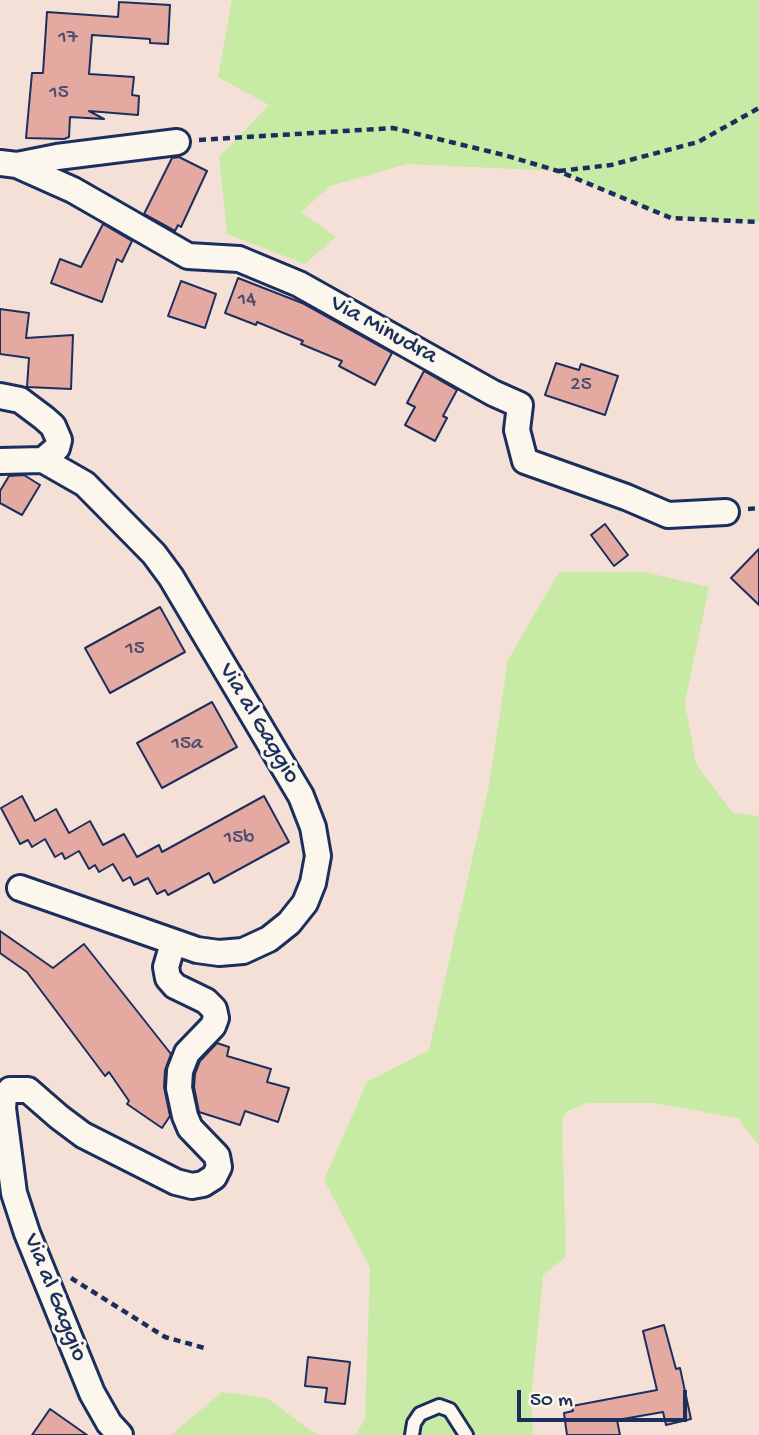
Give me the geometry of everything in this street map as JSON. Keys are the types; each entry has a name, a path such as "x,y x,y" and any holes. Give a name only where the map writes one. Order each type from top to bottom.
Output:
{"street":[{"path":"8,164 177,142"},
{"name":"Via Minudra","path":"8,164 73,190 188,256 239,259 299,284 493,393 520,405 517,430 525,461 626,497 667,515 726,512"},
{"path":"0,396 20,400 53,426 59,440 57,448 43,460 0,461"},
{"name":"Via al Gaggio","path":"20,888 197,950 219,953 243,951 270,939 289,923 305,903 313,883 318,856 313,827 301,796 171,577 154,554 85,484 43,460"},
{"name":"Via al Gaggio","path":"120,1435 109,1423 92,1393 27,1233 14,1194 3,1108 4,1097 10,1090 28,1090 83,1135 176,1182 192,1186 203,1184 214,1177 219,1167 217,1156 190,1128 179,1088 180,1071 187,1053 213,1026 216,1018 214,1009 206,1001 175,986 168,978 166,967 173,943"}],"lane":[{"path":"412,1435 414,1423 420,1414 439,1406 450,1410 466,1435"}],"path":[{"path":"558,171 611,165 698,142 759,108"},
{"path":"177,142 393,128 558,171 671,218 759,222"},
{"path":"70,1277 165,1337 208,1349"}],"green space":[{"path":"232,0 759,0 759,222 671,218 558,171 407,164 330,186 301,212 336,237 305,264 227,234 219,157 269,105 218,77"},
{"path":"559,572 644,572 709,587 685,703 696,764 733,813 759,816 759,1146 738,1118 653,1103 588,1103 567,1111 562,1121 566,1257 543,1275 531,1400 533,1435 356,1435 365,1418 370,1268 324,1180 367,1082 429,1050 489,785 508,660"},
{"path":"222,1392 267,1398 311,1431 321,1435 171,1435"}],"building":[{"path":"119,2 170,5 168,44 150,43 150,39 92,35 89,74 134,77 132,95 139,96 138,115 89,111 104,119 70,117 69,137 26,138 32,73 43,73 47,12 118,17"},
{"path":"179,157 207,171 181,227 178,225 175,231 144,214 172,158"},
{"path":"103,224 132,241 122,262 117,259 102,302 51,283 60,259 81,267"},
{"path":"238,278 302,303 392,353 375,385 339,366 342,361 301,344 303,341 257,322 256,325 225,313"},
{"path":"181,281 216,294 205,328 168,316"},
{"path":"0,309 29,313 26,338 73,335 71,389 27,387 29,358 0,354"},
{"path":"556,363 579,370 581,364 618,376 605,415 545,395"},
{"path":"424,371 457,390 443,416 447,418 435,441 405,425 415,407 407,403"},
{"path":"24,475 40,485 22,515 0,503 0,491 9,476"},
{"path":"605,524 628,555 614,566 591,535"},
{"path":"759,549 759,605 731,578"},
{"path":"160,607 185,652 110,693 85,648"},
{"path":"212,702 237,747 162,788 137,743"},
{"path":"22,796 35,821 56,809 69,833 90,821 103,845 124,834 137,857 159,845 162,852 264,796 289,842 214,883 209,873 168,895 165,890 157,894 148,878 134,885 130,877 123,881 113,864 99,872 95,865 89,869 79,851 65,859 62,853 55,857 45,839 32,847 28,840 20,844 1,808"},
{"path":"0,931 53,968 84,944 171,1054 165,1070 164,1087 170,1116 162,1128 127,1104 129,1101 109,1072 105,1076 27,972 0,953"},
{"path":"217,1043 229,1047 227,1056 271,1069 267,1082 289,1088 278,1122 245,1111 240,1125 199,1112 194,1087 195,1074 200,1061"},
{"path":"664,1325 676,1369 680,1368 691,1419 666,1425 663,1412 617,1420 620,1435 567,1435 564,1413 573,1411 572,1406 657,1390 643,1331"},
{"path":"308,1357 350,1362 345,1404 325,1402 327,1388 305,1386"},
{"path":"50,1409 87,1435 32,1435"}]}
